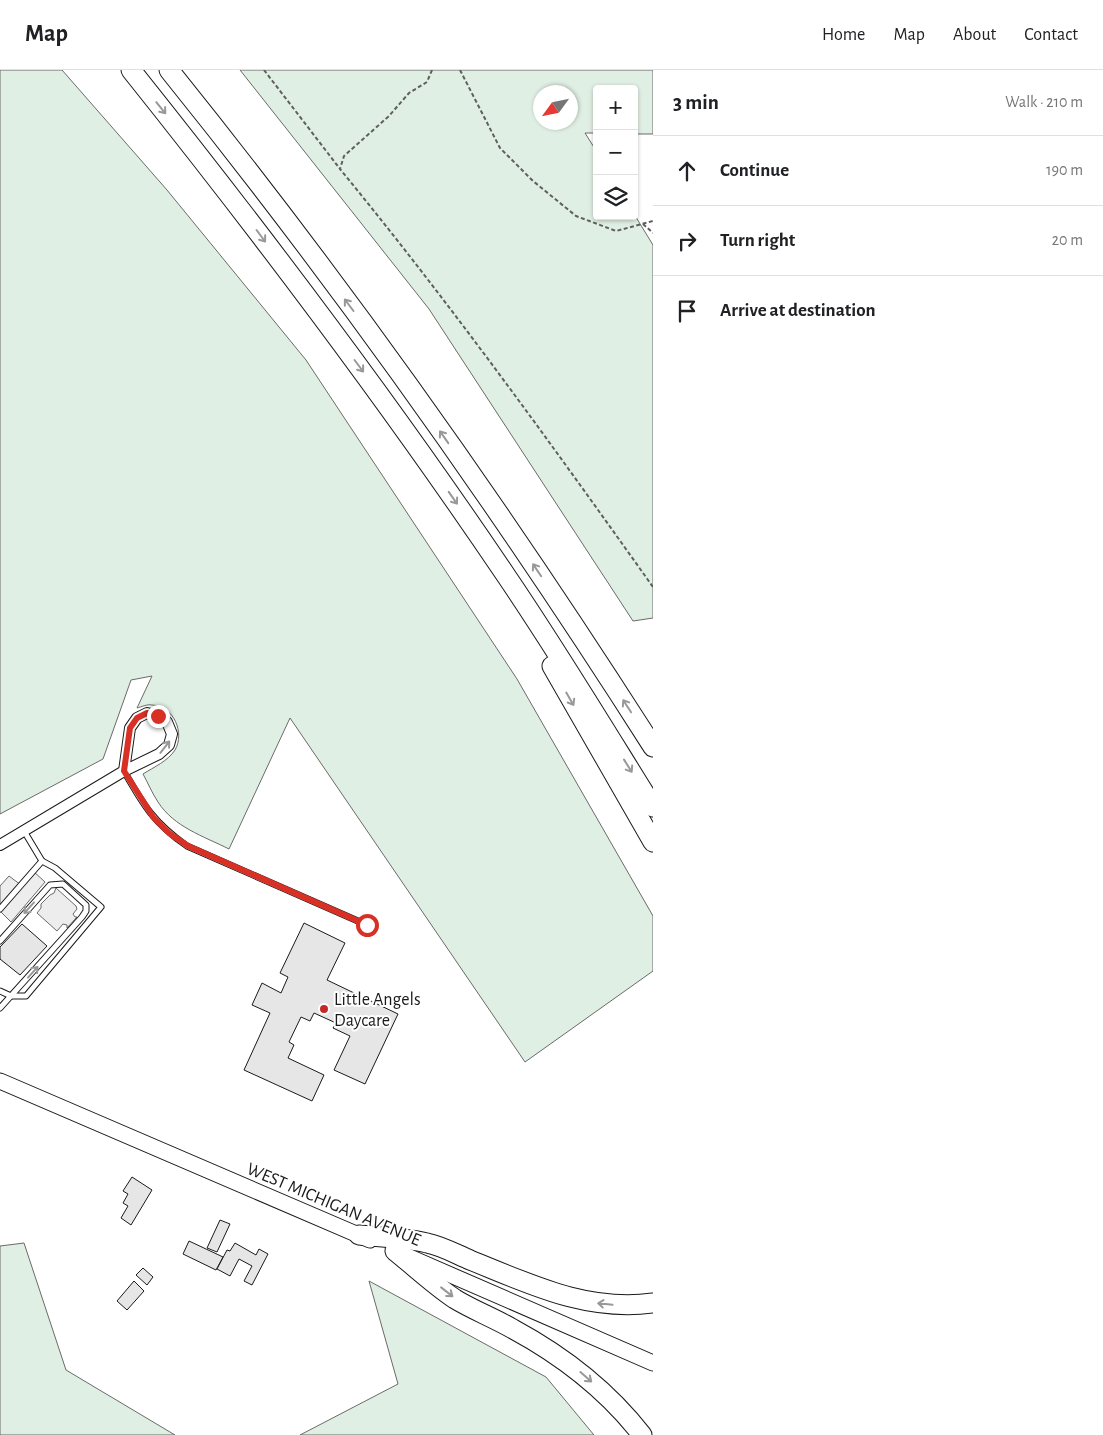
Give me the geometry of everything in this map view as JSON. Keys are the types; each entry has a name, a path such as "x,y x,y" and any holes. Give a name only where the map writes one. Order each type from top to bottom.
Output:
{"highway":[{"path":"131,70 214,174 364,374 508,578 575,681 653,807"},
{"path":"169,70 237,154 410,388 537,569 653,747"},
{"path":"508,578 520,609 653,842"},
{"path":"359,1235 427,1242 527,1283 574,1299 602,1305 632,1306 653,1303"},
{"path":"395,1251 456,1299 514,1329 555,1353 581,1372 605,1393 642,1435"}],"main road":[{"name":"WEST MICHIGAN AVENUE","path":"0,1081 653,1363"}],"street":[{"path":"0,845 124,771 159,754 169,745 172,734 167,722 158,716 147,713 137,718 130,728 124,771"}],"lane":[{"path":"124,771 153,817 169,833 188,846 367,925"},
{"path":"0,991 11,996 26,996 101,908 55,868 42,861 24,831"},
{"path":"0,909 42,861"},
{"path":"0,942 50,885 63,884 86,904 86,910 82,917 0,1008"}],"path":[{"path":"264,70 461,323 580,484 653,587"},
{"path":"340,169 344,156 389,116 409,93 427,82 432,70"},
{"path":"460,70 500,148 532,181 576,216 616,231 653,221"},
{"path":"643,224 653,233"}],"green space":[{"path":"0,70 62,70 167,190 306,360 517,679 653,916 653,971 525,1062 290,718 229,849 190,830 172,818 158,802 143,774 172,754 178,743 179,736 172,715 166,710 150,705 137,708 152,676 131,680 103,759 0,814"},
{"path":"240,70 653,70 653,134 638,134 638,85 593,85 593,133 585,133 593,146 593,220 638,220 653,245 653,618 633,621 429,309"},
{"path":"24,1243 66,1370 175,1435 0,1435 0,1246"},
{"path":"369,1281 546,1377 594,1435 300,1435 398,1384"}],"shaded area":[{"path":"33,871 45,882 11,922 0,911 0,886 9,876 21,885"},
{"path":"56,888 77,909 73,914 77,917 67,928 67,925 63,924 57,931 37,913 41,908 41,904 54,893"}],"building":[{"name":"Little Angels Daycare","path":"304,923 345,943 327,980 398,1014 365,1084 334,1070 350,1036 333,1028 336,1023 314,1013 310,1021 301,1017 289,1042 294,1045 288,1058 324,1075 312,1101 244,1070 270,1013 252,1005 262,983 281,993 288,977 280,973"},
{"path":"22,924 47,946 20,975 0,959 0,947"},
{"path":"132,1177 152,1190 131,1225 121,1218 128,1206 123,1203 128,1194 123,1191"},
{"path":"220,1220 230,1224 217,1252 207,1248"},
{"path":"189,1241 223,1257 216,1270 183,1254"},
{"path":"235,1243 256,1255 259,1249 268,1254 252,1285 244,1281 252,1266 239,1259 230,1276 217,1269 227,1250 230,1251"},
{"path":"143,1268 153,1277 147,1285 136,1275"},
{"path":"134,1281 144,1291 127,1310 117,1301"}],"place":[{"name":"Little Angels Daycare","path":"324,1009"}],"route":[{"path":"158,716 147,713 137,718 130,728 124,771 153,817 169,833 188,846 367,925"}]}
